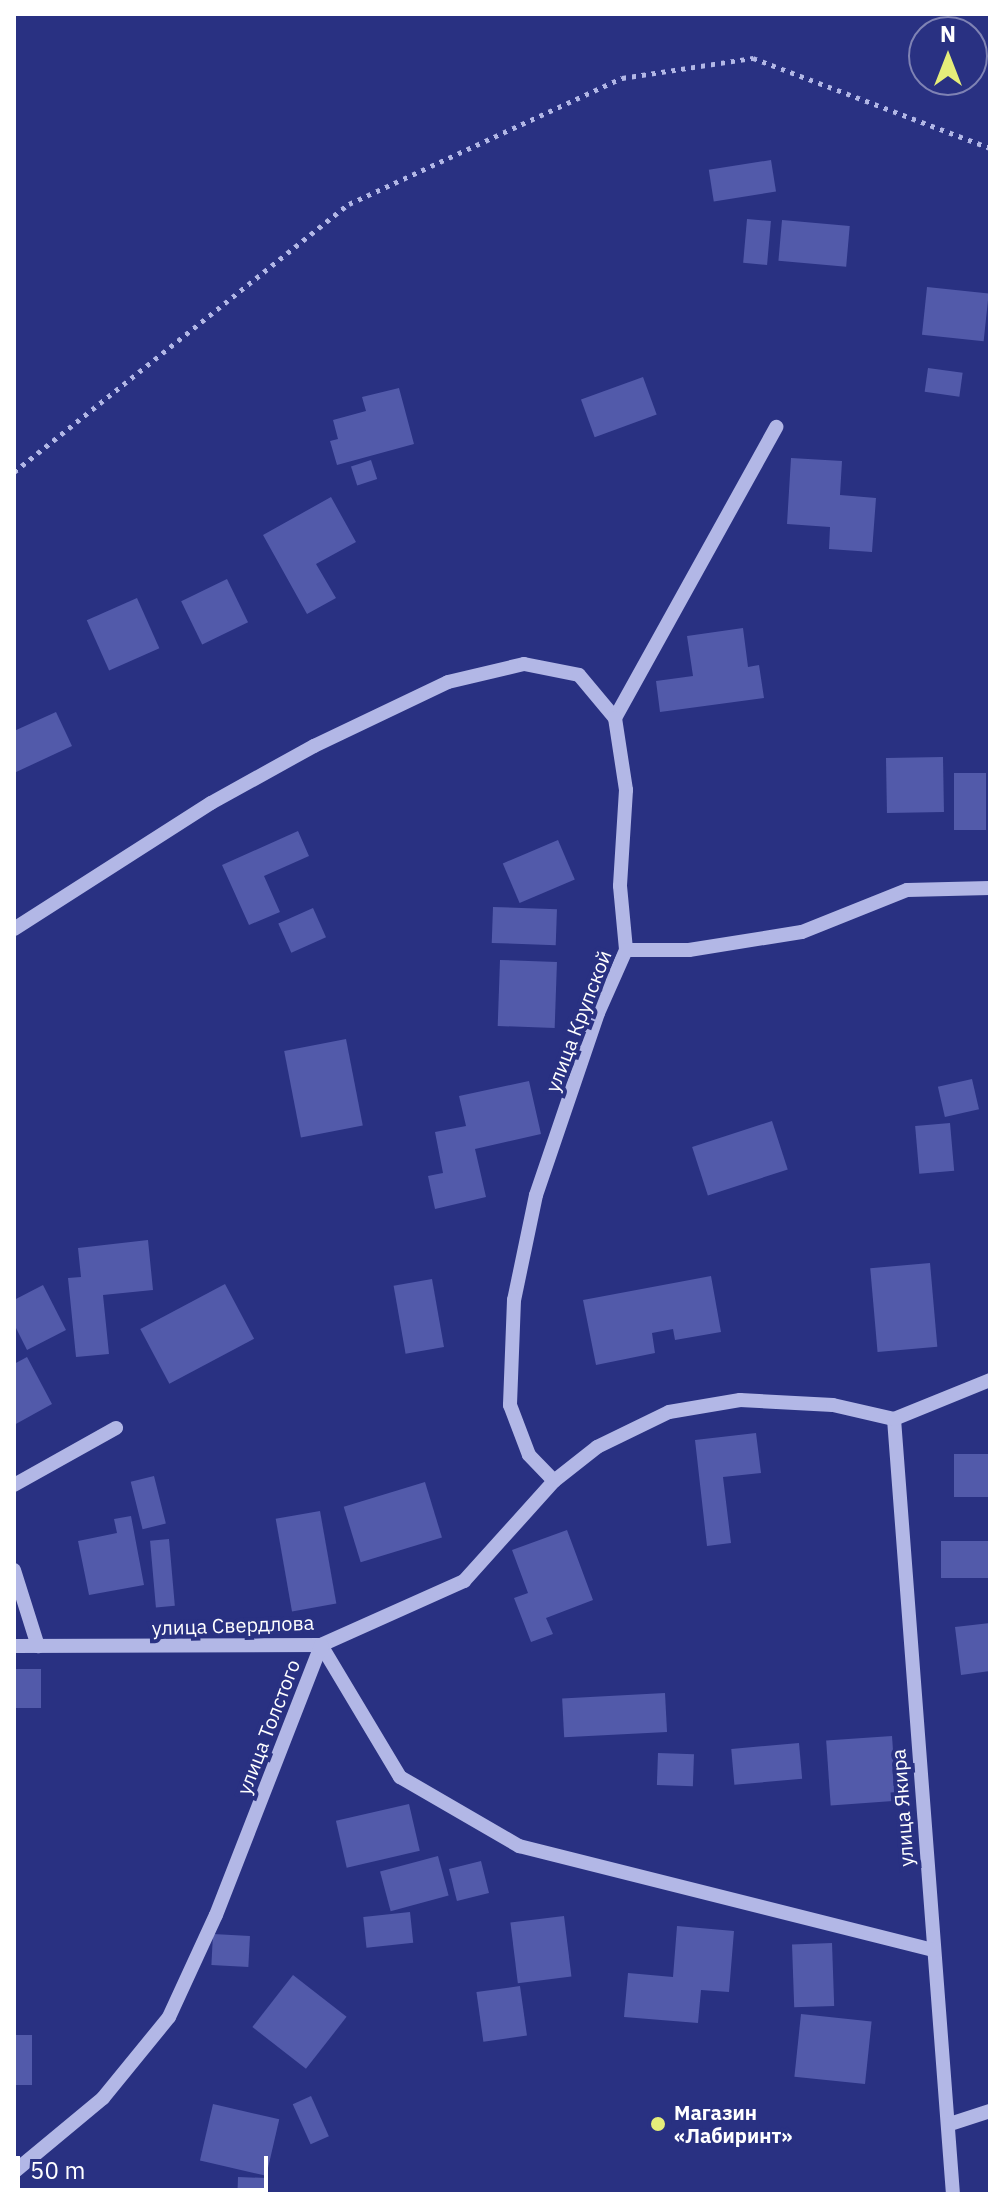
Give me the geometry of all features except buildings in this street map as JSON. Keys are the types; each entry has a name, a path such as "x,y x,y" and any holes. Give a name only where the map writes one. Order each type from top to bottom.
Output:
{"street":[{"path":"14,929 211,803 448,682 524,664 579,675 615,718 776,427"},
{"name":"улица Крупской","path":"554,1481 529,1455 510,1405 514,1300 536,1195 598,1013 626,950 620,886 626,790 615,718"},
{"path":"626,950 689,950 802,932 907,890 990,888"},
{"path":"894,1419 990,1380"},
{"name":"улица Свердлова","path":"14,1646 321,1645 464,1581 554,1481 597,1447 669,1412 740,1400 833,1405 894,1419"},
{"name":"улица Якира","path":"894,1419 953,2194"},
{"path":"14,1485 116,1428"},
{"path":"14,1570 38,1646"},
{"name":"улица Толстого","path":"321,1645 400,1777 519,1846 933,1950"},
{"name":"улица Толстого","path":"14,2172 103,2098 169,2017 216,1915 321,1645"},
{"path":"950,2124 990,2111"}],"path":[{"path":"14,472 349,204 622,78 753,58 990,148"}],"place":[{"name":"Магазин «Лабиринт»","path":"658,2124"}]}
